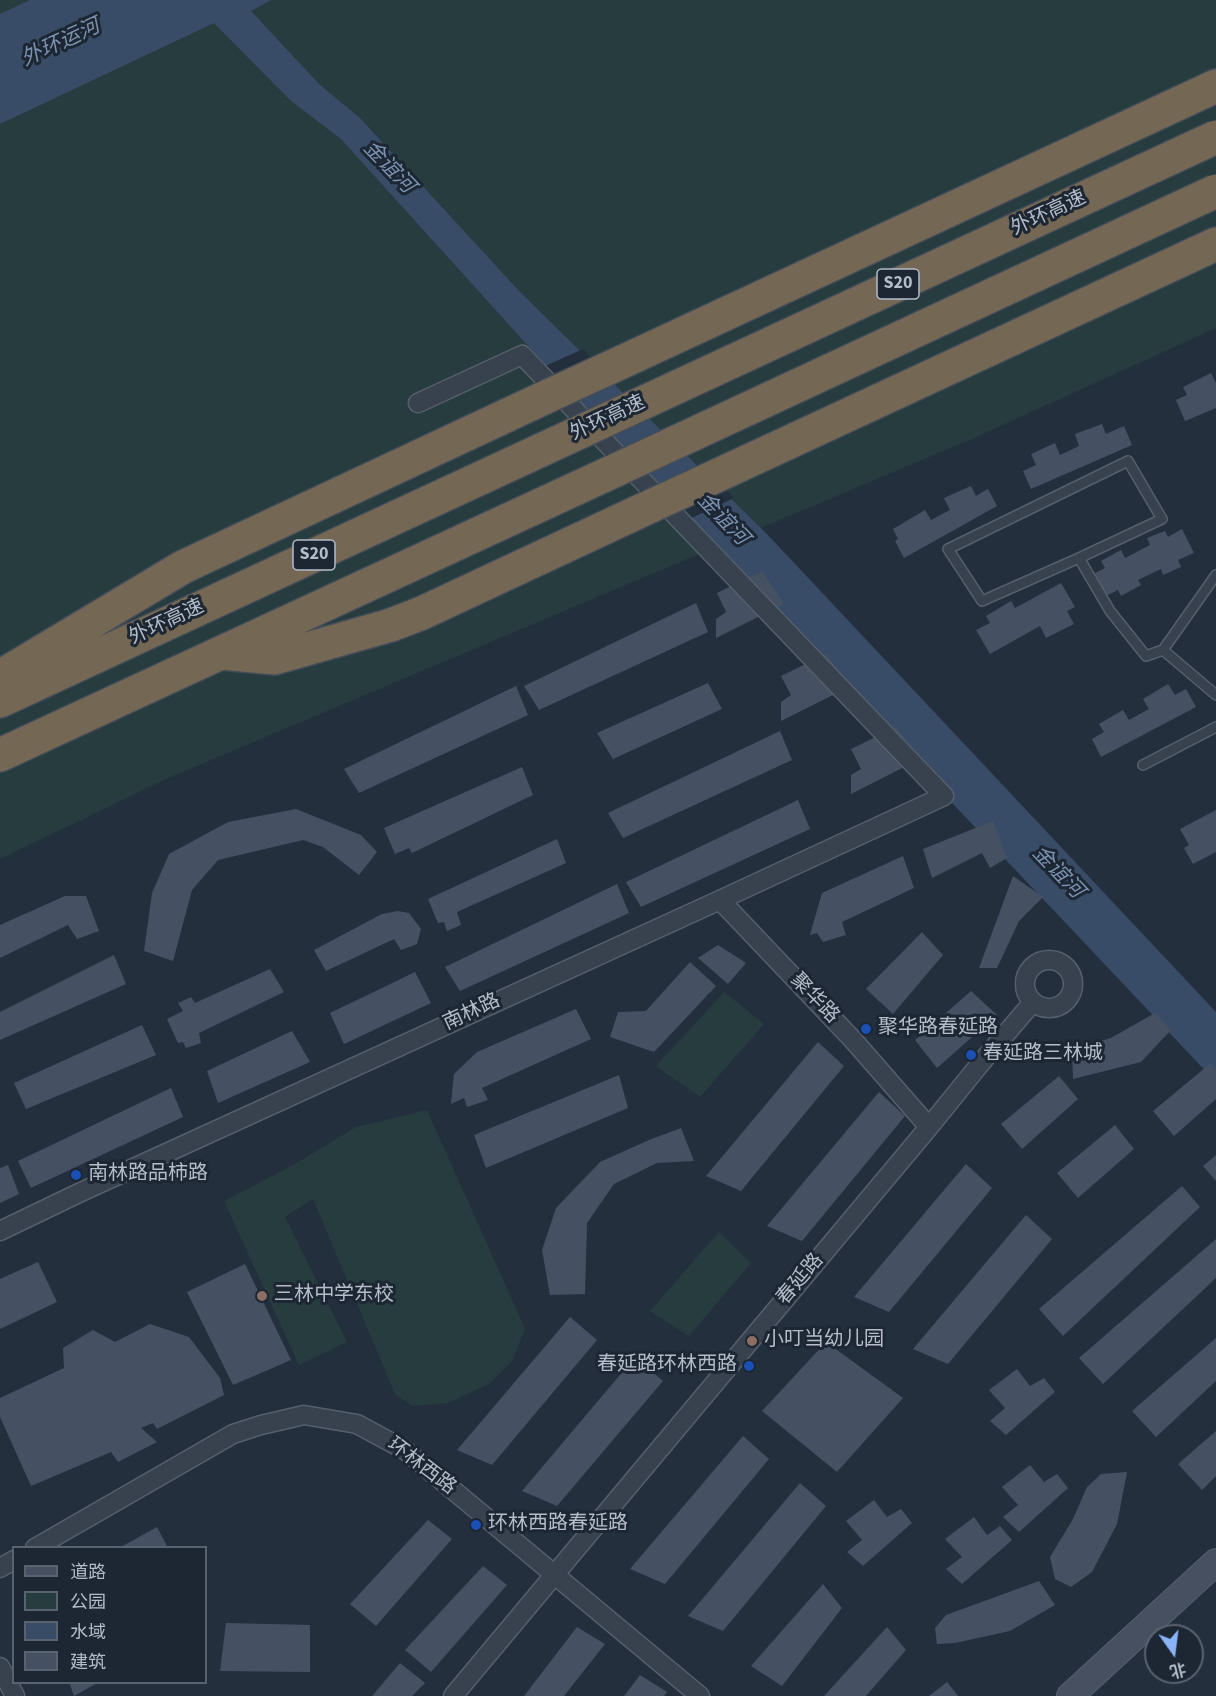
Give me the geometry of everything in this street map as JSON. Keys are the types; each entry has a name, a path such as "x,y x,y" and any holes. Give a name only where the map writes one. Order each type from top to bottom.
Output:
{"highway":[{"path":"0,678 183,567 1216,86"},
{"name":"外环高速","path":"0,701 1216,137"},
{"name":"S20","path":"0,755 1216,191"},
{"path":"220,653 275,658 391,625 422,613 1216,244"}],"street":[{"name":"南林路","path":"0,1231 944,796 522,355 418,404"},
{"name":"聚华路","path":"720,900 854,1041 929,1127"},
{"name":"春延路","path":"453,1696 1033,1002"},
{"name":"环林西路","path":"38,1546 233,1434 304,1415 357,1424 405,1450 700,1696"},
{"path":"1070,1696 1216,1562"},
{"path":"0,1667 15,1696"}],"lane":[{"path":"1128,461 1162,519 1079,558 982,601 948,549 1128,461"},
{"path":"1079,558 1110,611 1146,656 1163,650 1216,575"},
{"path":"1163,650 1216,695"},
{"path":"1143,765 1216,727"}],"green space":[{"path":"0,0 1216,0 1216,328 974,438 166,779 0,859"},
{"path":"724,992 764,1024 700,1097 656,1066"},
{"path":"427,1110 525,1329 512,1361 489,1384 448,1403 413,1406 395,1394 313,1199 285,1217 347,1342 299,1365 224,1201 297,1163 356,1127"},
{"path":"719,1232 751,1263 689,1336 650,1311"}],"water":[{"path":"30,0 271,0 251,11 320,85 360,118 520,292 766,533 1216,1012 1216,1082 711,548 341,139 290,100 214,23 0,124 0,14"}],"pier":[{"path":"583,349 611,377 569,396 543,367"},
{"path":"706,471 734,498 683,522 657,493"}],"building":[{"path":"1211,373 1216,383 1216,408 1185,421 1176,400 1187,395 1183,387"},
{"path":"1102,424 1106,434 1124,426 1132,445 1031,489 1023,471 1036,465 1031,454 1055,443 1060,455 1079,446 1075,434"},
{"path":"971,486 976,496 988,489 997,506 904,558 895,541 898,539 893,529 925,510 931,520 950,510 944,498"},
{"path":"1182,529 1194,553 1178,560 1181,567 1163,575 1161,569 1138,580 1141,585 1121,596 1118,590 1106,596 1095,573 1105,568 1101,561 1121,550 1125,558 1150,545 1147,538 1165,531 1168,537"},
{"path":"762,571 784,604 716,638 716,619 726,612 717,593"},
{"path":"1061,583 1075,607 1067,611 1074,624 1046,638 1040,626 990,654 976,630 990,623 986,616 1011,601 1015,608"},
{"path":"696,603 708,632 539,710 524,686"},
{"path":"826,654 849,687 781,721 781,702 791,695 781,676"},
{"path":"708,683 722,709 613,759 597,733"},
{"path":"1168,684 1175,695 1186,689 1196,707 1101,757 1092,739 1104,732 1099,724 1123,710 1129,720 1149,709 1143,699"},
{"path":"516,686 528,715 359,793 344,769"},
{"path":"896,727 918,760 851,794 851,775 861,769 851,749"},
{"path":"780,731 792,760 623,838 608,813"},
{"path":"522,767 533,795 412,853 409,848 395,854 384,828"},
{"path":"798,800 810,829 641,907 626,882"},
{"path":"296,809 361,835 377,852 359,875 323,847 303,840 218,860 192,890 173,961 144,951 152,893 169,854 228,822"},
{"path":"1216,810 1216,852 1193,864 1184,848 1189,845 1180,829"},
{"path":"993,821 1007,858 990,868 982,853 932,878 923,849"},
{"path":"557,839 566,863 457,912 461,925 447,931 444,922 438,923 428,899"},
{"path":"903,856 914,888 842,922 846,935 823,942 817,933 810,935 822,893"},
{"path":"1013,876 1043,897 1019,921 997,968 979,968"},
{"path":"617,884 629,913 460,991 445,967"},
{"path":"65,896 86,896 99,931 77,939 68,925 0,958 0,925"},
{"path":"398,911 409,913 421,929 417,944 401,950 394,939 326,971 314,950 382,914"},
{"path":"922,932 943,955 893,1014 866,989"},
{"path":"718,945 746,963 728,984 698,958"},
{"path":"114,955 126,984 0,1040 0,1012"},
{"path":"690,962 716,986 654,1052 610,1037 618,1012 646,1011"},
{"path":"270,969 284,992 199,1033 201,1043 186,1048 183,1042 178,1043 167,1019 183,1011 178,1003 191,997 195,1003"},
{"path":"415,972 431,1003 344,1044 330,1013"},
{"path":"971,991 997,1015 937,1068 915,1040"},
{"path":"576,1009 591,1039 482,1088 488,1100 467,1107 464,1098 451,1104 454,1074 477,1052"},
{"path":"1155,1013 1171,1030 1141,1062 1073,1079 1072,1050 1111,1038"},
{"path":"142,1025 156,1055 26,1109 14,1083"},
{"path":"292,1031 310,1062 218,1103 207,1071"},
{"path":"818,1042 844,1066 741,1191 706,1176"},
{"path":"1211,1063 1216,1070 1216,1099 1174,1136 1153,1111"},
{"path":"619,1075 628,1108 486,1168 474,1135"},
{"path":"1059,1076 1078,1099 1022,1149 1001,1124"},
{"path":"171,1088 183,1117 31,1188 18,1161"},
{"path":"879,1092 905,1116 802,1241 767,1226"},
{"path":"1115,1125 1134,1149 1078,1198 1057,1173"},
{"path":"681,1128 694,1161 657,1163 614,1184 587,1223 585,1294 550,1295 542,1250 556,1208 600,1162"},
{"path":"1216,1155 1216,1181 1203,1166"},
{"path":"966,1164 992,1188 889,1312 854,1297"},
{"path":"8,1165 19,1194 0,1203 0,1168"},
{"path":"1182,1186 1200,1207 1063,1336 1039,1309"},
{"path":"1026,1215 1052,1239 948,1364 913,1349"},
{"path":"1216,1239 1216,1278 1103,1384 1079,1358"},
{"path":"38,1262 57,1302 0,1329 0,1279"},
{"path":"245,1264 291,1360 233,1385 187,1292"},
{"path":"570,1317 597,1340 492,1465 457,1450"},
{"path":"150,1324 189,1337 220,1378 224,1395 157,1429 153,1423 141,1428 157,1442 118,1462 111,1452 31,1486 0,1417 0,1398 64,1368 63,1348 93,1330 115,1342"},
{"path":"1216,1338 1216,1381 1156,1437 1132,1411"},
{"path":"826,1342 903,1398 837,1472 762,1411"},
{"path":"635,1357 663,1381 557,1506 522,1491"},
{"path":"1017,1369 1030,1386 1044,1378 1055,1392 1006,1435 990,1421 1005,1408 989,1390"},
{"path":"1216,1431 1216,1476 1202,1490 1178,1464"},
{"path":"743,1436 769,1459 665,1584 630,1569"},
{"path":"1030,1465 1044,1482 1057,1474 1068,1488 1019,1532 1003,1517 1018,1505 1002,1487"},
{"path":"1127,1472 1117,1524 1092,1572 1071,1587 1055,1579 1050,1557 1073,1519 1087,1487 1101,1474"},
{"path":"800,1483 826,1506 723,1631 688,1616"},
{"path":"874,1500 887,1517 901,1509 912,1523 863,1566 847,1552 862,1540 846,1521"},
{"path":"974,1517 987,1535 1000,1526 1012,1540 962,1584 946,1569 962,1557 945,1539"},
{"path":"428,1520 452,1539 376,1626 350,1604"},
{"path":"157,1527 167,1546 123,1546"},
{"path":"483,1566 507,1585 431,1672 405,1650"},
{"path":"1039,1581 1055,1605 1010,1631 955,1643 937,1644 935,1628 946,1615"},
{"path":"823,1584 842,1608 782,1686 751,1666"},
{"path":"226,1623 310,1625 310,1672 220,1671"},
{"path":"577,1627 605,1644 564,1696 524,1696"},
{"path":"887,1627 906,1650 866,1696 824,1696"},
{"path":"400,1663 425,1683 412,1696 372,1696"},
{"path":"640,1675 667,1692 664,1696 624,1696"},
{"path":"947,1682 958,1696 929,1696"},
{"path":"70,1684 95,1684 74,1696"}],"place":[{"name":"聚华路春延路","path":"866,1029"},
{"name":"春延路三林城","path":"971,1055"},
{"name":"南林路品柿路","path":"76,1175"},
{"name":"三林中学东校","path":"262,1296"},
{"name":"小叮当幼儿园","path":"752,1341"},
{"name":"春延路环林西路","path":"749,1366"},
{"name":"环林西路春延路","path":"476,1525"}],"water label":[{"name":"外环运河","path":"61,44"},
{"name":"金谊河","path":"388,168"},
{"name":"金谊河","path":"722,520"},
{"name":"金谊河","path":"1057,873"}]}
